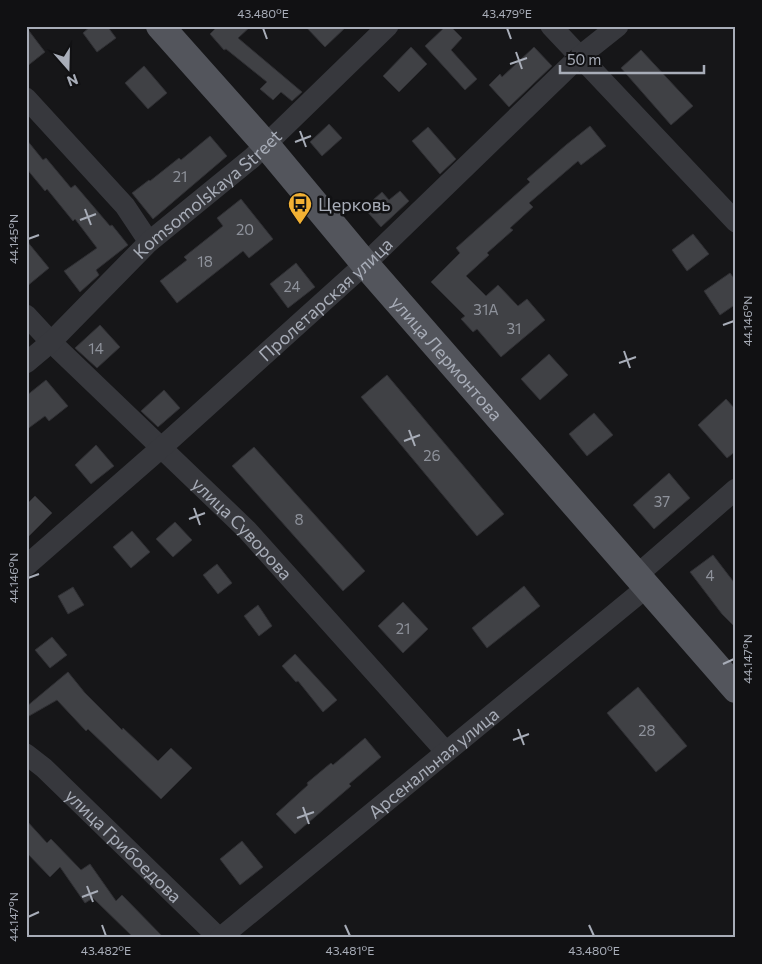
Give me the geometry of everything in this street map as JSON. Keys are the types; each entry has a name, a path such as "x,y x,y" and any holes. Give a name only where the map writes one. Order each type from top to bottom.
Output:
{"main road":[{"name":"улица Лермонтова","path":"160,26 736,689"}],"street":[{"name":"Komsomolskaya Street","path":"26,363 51,342 149,242 266,146 283,127 388,26"},
{"path":"550,26 736,222"},
{"name":"Пролетарская улица","path":"26,566 161,448 365,264 579,57 618,26"},
{"path":"26,98 126,206 149,242"},
{"name":"улица Суворова","path":"26,315 51,342 247,530 446,752"},
{"name":"Арсенальная улица","path":"220,938 446,752 641,581 736,489"},
{"name":"улица Грибоедова","path":"26,754 44,768 220,938"}],"building":[{"path":"91,26 107,26 116,38 97,52 83,33"},
{"path":"218,26 251,26 238,38 302,92 292,101 281,92 273,100 260,89 267,82 226,49 224,50 210,34"},
{"path":"305,26 347,26 325,47"},
{"path":"446,26 450,26 462,38 451,50 477,79 465,90 425,46"},
{"path":"26,27 45,52 26,67"},
{"path":"411,47 427,64 399,92 383,76"},
{"path":"534,47 552,66 509,107 489,85 500,74 502,77"},
{"path":"641,50 693,106 671,125 621,68"},
{"path":"144,66 167,93 148,109 125,83"},
{"path":"329,124 342,138 322,156 310,142"},
{"path":"590,126 606,146 581,165 578,161 529,203 533,207 510,228 513,230 487,253 489,255 466,276 486,296 498,285 518,306 527,299 545,320 501,357 477,329 473,332 461,319 465,316 431,282 460,253 456,248 530,182 527,179"},
{"path":"428,127 456,159 440,174 412,141"},
{"path":"210,136 227,156 153,219 132,193 179,158 181,160"},
{"path":"26,139 43,160 46,158 71,188 75,185 128,245 96,270 99,275 80,292 64,271 97,248 75,219 73,221 47,189 45,191 26,168"},
{"path":"400,191 409,201 381,227 364,208 382,192 389,200"},
{"path":"241,199 273,239 249,258 243,251 177,303 160,281 187,260 184,257 223,226 217,218"},
{"path":"693,234 709,254 687,271 672,250"},
{"path":"26,240 49,268 26,287"},
{"path":"296,263 315,287 288,308 270,284"},
{"path":"730,273 736,281 736,304 720,315 704,291"},
{"path":"100,325 120,347 97,368 75,348"},
{"path":"549,354 568,375 540,400 521,379"},
{"path":"387,375 504,514 477,536 361,397"},
{"path":"46,380 68,406 49,421 45,416 26,430 26,396"},
{"path":"164,390 180,408 158,427 141,411"},
{"path":"726,399 736,410 736,451 727,458 698,425"},
{"path":"594,413 613,435 587,456 569,434"},
{"path":"96,445 114,466 91,484 75,465"},
{"path":"254,447 365,571 343,591 232,466"},
{"path":"669,473 690,498 654,529 633,505"},
{"path":"35,496 52,513 26,539 26,505"},
{"path":"175,522 192,540 173,557 156,539"},
{"path":"132,531 150,552 131,568 113,547"},
{"path":"713,555 736,585 736,628 722,614 690,572"},
{"path":"217,564 232,583 218,594 203,575"},
{"path":"524,586 540,606 487,648 472,628"},
{"path":"73,587 84,605 68,614 58,596"},
{"path":"403,602 428,629 403,653 378,626"},
{"path":"258,605 272,626 259,636 244,616"},
{"path":"52,637 67,655 50,668 35,650"},
{"path":"295,654 337,700 323,712 298,681 296,682 282,666"},
{"path":"68,672 85,693 122,730 123,728 158,761 171,748 192,768 161,799 88,729 86,731 57,700 29,716 26,707"},
{"path":"638,687 687,746 656,772 607,713"},
{"path":"365,738 381,757 349,784 351,786 295,834 276,814 308,785 307,783 331,763 333,765"},
{"path":"26,820 47,843 51,839 81,870 90,864 116,901 122,895 164,938 134,938 93,898 85,903 60,867 50,877 26,852"},
{"path":"242,841 263,867 240,885 220,859"}],"place":[{"name":"Церковь","path":"300,225"}]}
